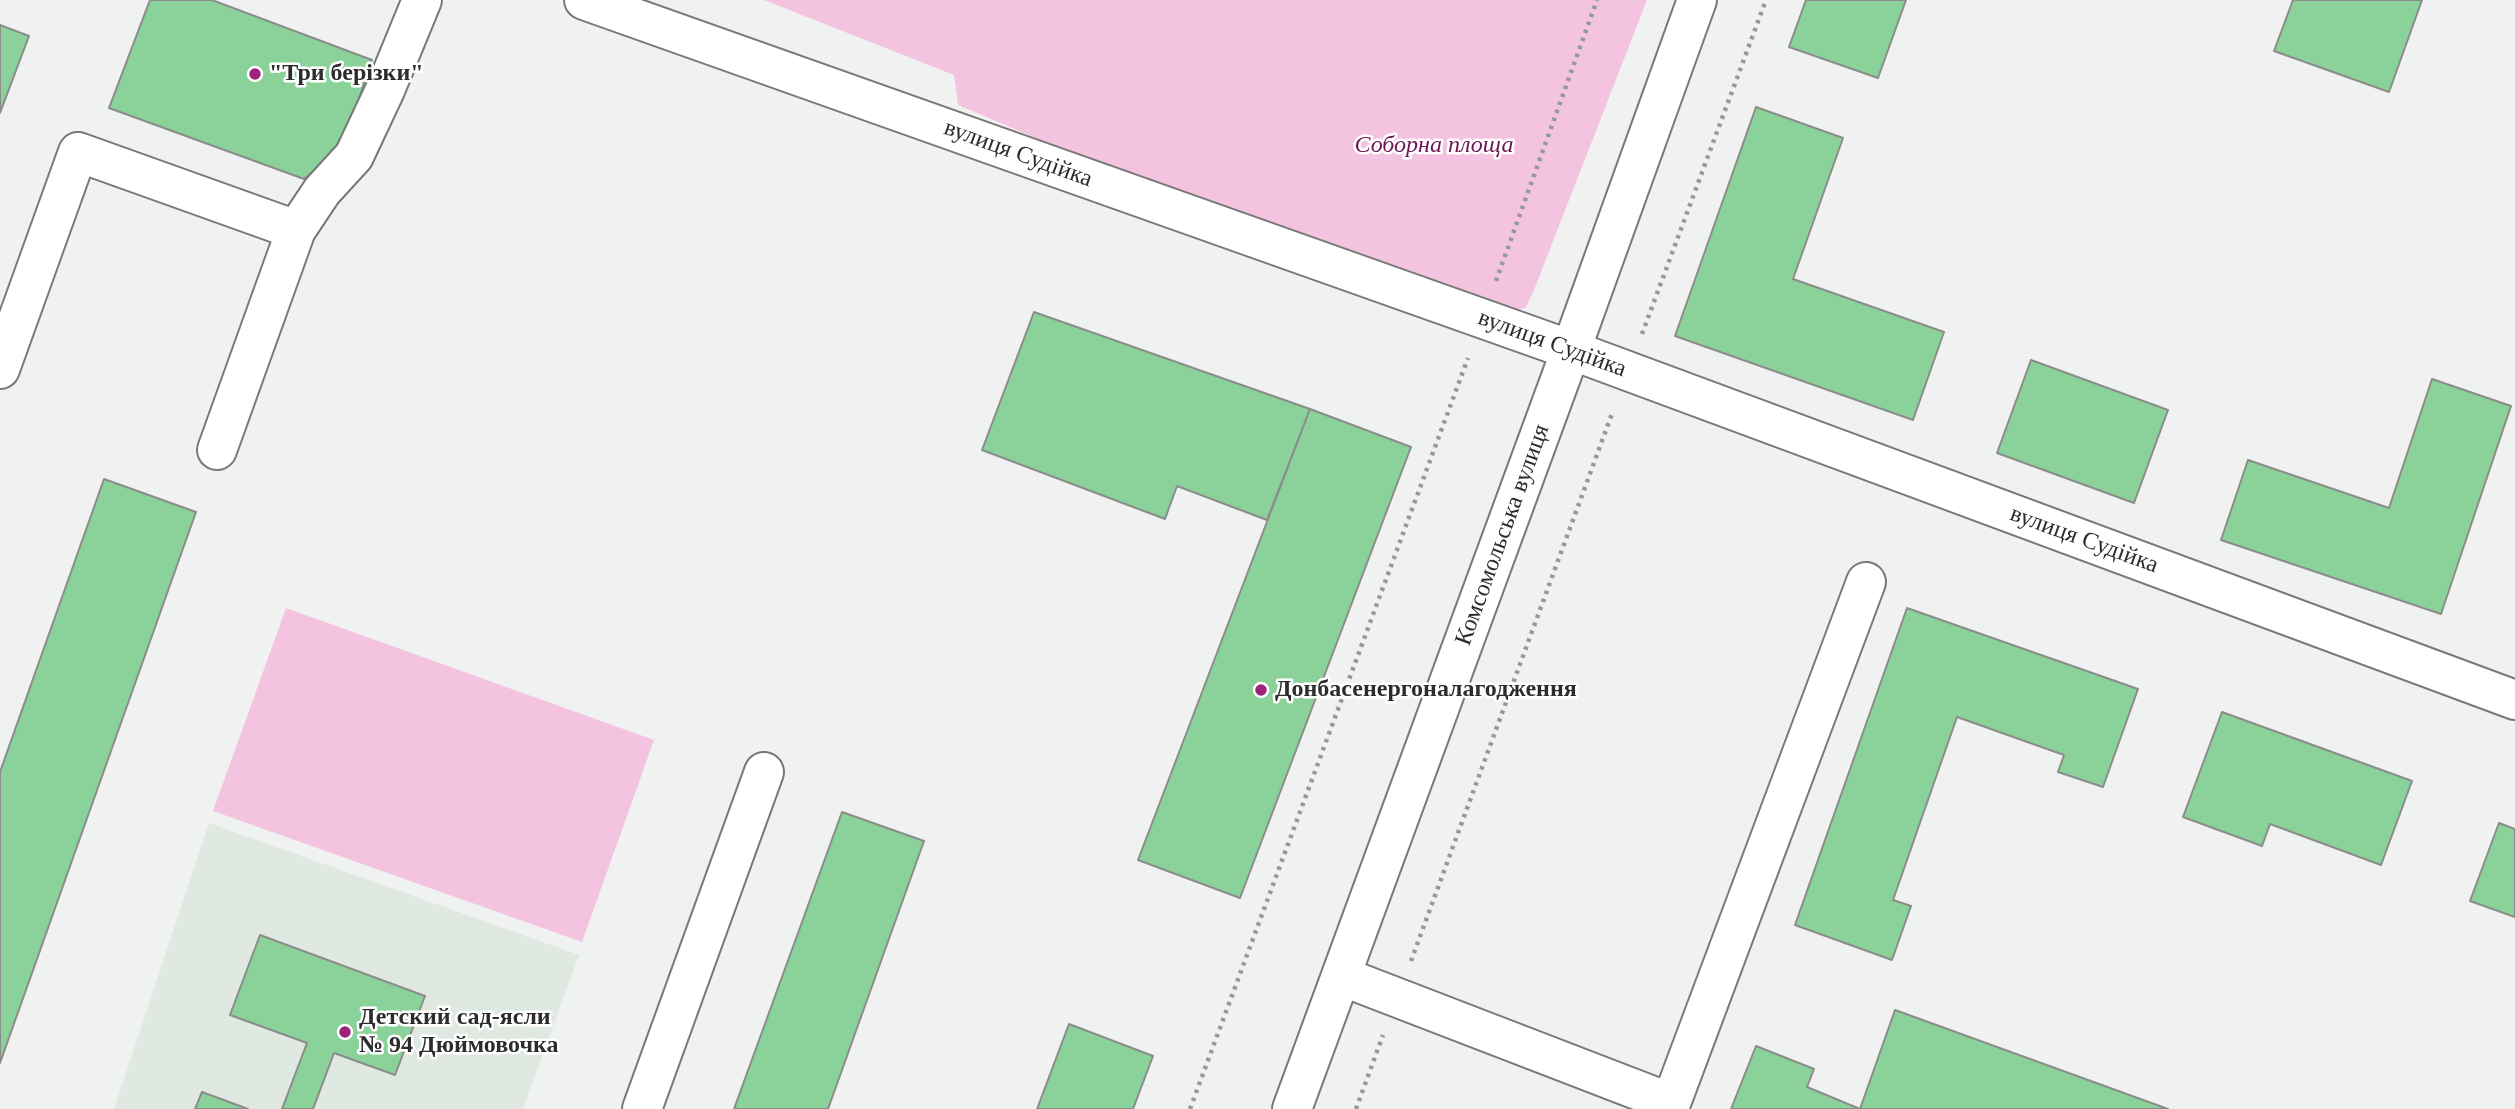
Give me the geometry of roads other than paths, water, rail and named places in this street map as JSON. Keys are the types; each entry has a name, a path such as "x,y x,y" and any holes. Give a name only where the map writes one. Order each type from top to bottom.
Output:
{"street":[{"path":"217,450 296,230 322,191 354,156 422,0"},
{"name":"вулиця Судійка","path":"584,0 1483,318 2515,700"},
{"name":"Комсомольська вулиця","path":"1292,1109 1697,0"},
{"path":"0,369 78,152 296,230"},
{"path":"1341,976 1671,1103 1866,582"},
{"path":"642,1109 764,772"}],"place":[{"name":"\"Три берізки\"","path":"255,74"},
{"name":"Донбасенергоналагодження","path":"1261,690"},
{"name":"Детский сад-ясли № 94 Дюймовочка","path":"345,1032"}],"park label":[{"name":"Соборна площа","path":"1434,146"}]}
